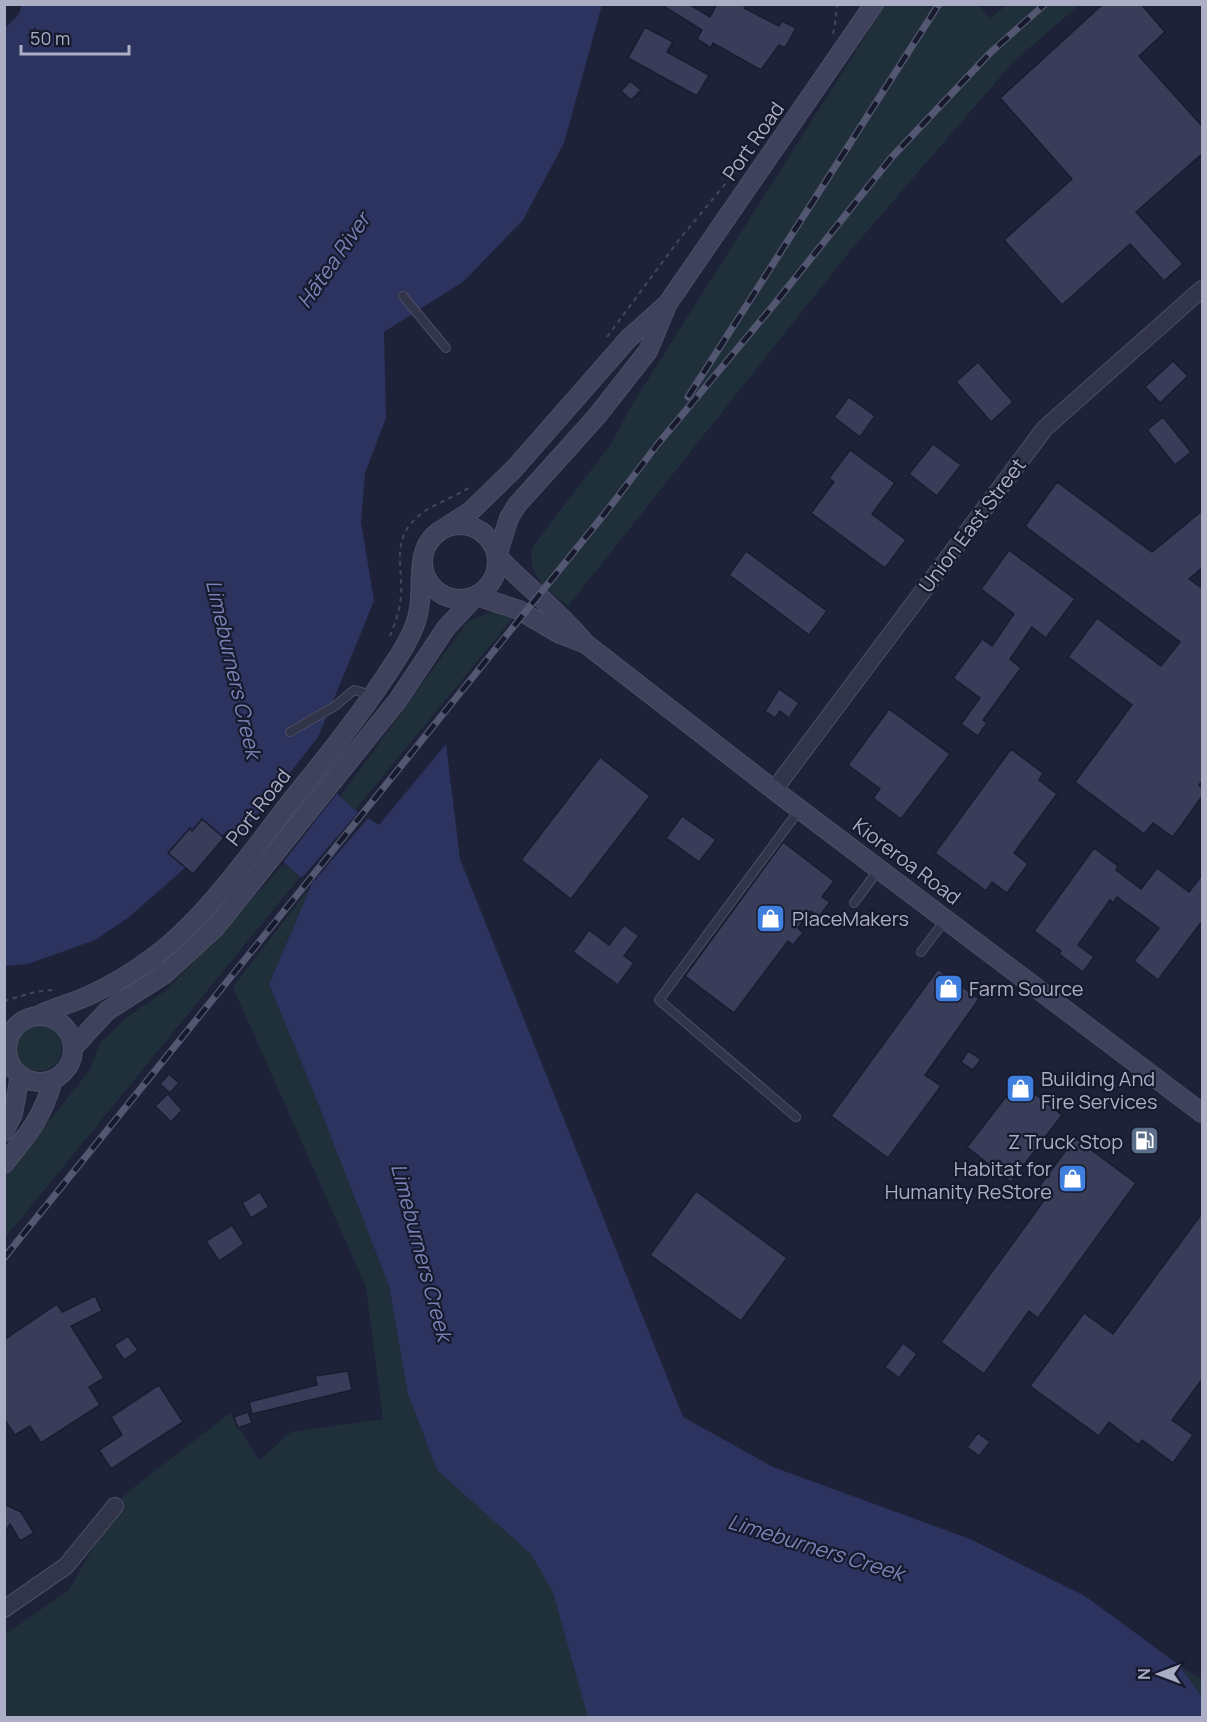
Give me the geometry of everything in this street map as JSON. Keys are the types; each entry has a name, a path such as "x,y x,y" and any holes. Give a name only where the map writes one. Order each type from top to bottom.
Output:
{"main road":[{"name":"Port Road","path":"74,1047 107,1011 165,974 215,928 243,896 398,700 446,627 494,579 497,555 509,518 517,505 597,416 648,351 668,303 867,8"},
{"name":"Port Road","path":"32,1017 115,983 154,957 199,915 348,730 397,658 414,627 422,599 420,570 427,545 443,529 472,510 505,477 629,338 668,303"},
{"path":"443,529 454,525 477,528 494,544 497,555"},
{"name":"Kioreroa Road","path":"497,555 524,584 567,620 586,644 774,790 1203,1113"},
{"path":"423,556 423,567 427,578 433,588 442,595 453,599 476,596"},
{"name":"Kioreroa Road","path":"476,596 519,610 560,634 586,644"},
{"path":"4,1016 48,1016 63,1024 69,1031 74,1047 70,1063 60,1076 53,1080 36,1082 20,1075 6,1055 10,1035 16,1026 32,1017"},
{"path":"4,1132 13,1113 20,1075"},
{"path":"4,1164 30,1132 46,1105 53,1080"}],"street":[{"name":"Union East Street","path":"774,790 1045,428 1200,298"},
{"path":"4,1609 66,1566 115,1506"}],"lane":[{"path":"403,296 446,348"},
{"path":"290,732 335,706 354,690 373,695"},
{"path":"796,1117 659,1000 800,809"},
{"path":"854,903 879,869"},
{"path":"921,952 946,919"}],"path":[{"path":"831,38 836,24 837,4"},
{"path":"601,345 678,241 751,153"},
{"path":"388,641 398,616 401,594 400,548 405,534 415,520 426,511 471,487"},
{"path":"4,1001 35,992 61,990"}],"shaded area":[{"path":"885,5 978,5 990,18 1007,5 1079,5 1013,62 850,251 568,606 536,575 532,548 611,444 633,403"},
{"path":"496,610 517,613 355,810 340,797 468,621"},
{"path":"284,864 300,877 5,1238 5,1176 90,1070 100,1043 126,1018 168,989"},
{"path":"311,886 269,984 389,1286 408,1394 437,1470 961,1717 5,1717 4,1635 69,1590 124,1495 230,1413 259,1461 291,1432 383,1419 366,1287 233,987"},
{"path":"39,1025 48,1026 56,1031 61,1039 61,1057 56,1065 48,1070 39,1071 30,1070 22,1065 17,1057 16,1048 17,1039 22,1031 30,1026"},
{"path":"1179,1665 1202,1680 1202,1697"}],"water":[{"path":"22,4 602,5 564,143 523,220 464,281 384,332 386,418 365,473 361,522 374,601 310,757 340,797 355,810 379,825 446,744 460,859 683,1417 773,1467 970,1539 1085,1596 1179,1665 1202,1697 1202,1717 588,1717 553,1592 531,1554 437,1470 408,1394 389,1286 269,984 311,886 249,833 227,831 129,917 95,940 28,964 5,966 4,29 19,14"}],"pier":[{"path":"325,728 314,756 339,791 281,865 247,836 241,835"},
{"path":"360,810 370,816 308,888 300,880"}],"building":[{"path":"660,4 689,4 710,17 717,4 746,4 744,8 779,26 782,21 796,28 785,48 779,45 761,70 713,43 711,48 697,39 702,30"},
{"path":"1103,4 1141,4 1165,32 1139,56 1203,127 1203,153 1136,212 1183,264 1164,281 1130,244 1062,305 1004,240 1072,179 1000,98"},
{"path":"645,27 673,42 667,52 709,75 697,96 628,58"},
{"path":"630,81 641,90 631,100 621,91"},
{"path":"1173,361 1188,376 1160,403 1145,387"},
{"path":"978,362 1013,402 991,422 956,382"},
{"path":"849,397 875,416 860,437 834,417"},
{"path":"1163,417 1191,452 1175,465 1147,430"},
{"path":"933,444 961,465 937,496 909,474"},
{"path":"850,450 895,483 872,514 906,540 885,568 811,513 834,482 829,478"},
{"path":"1057,482 1152,552 1203,510 1203,567 1189,579 1203,589 1203,780 1199,785 1203,789 1203,795 1173,837 1153,823 1144,834 1075,782 1132,705 1068,657 1097,618 1161,666 1180,642 1025,526"},
{"path":"1009,550 1075,599 1046,638 1032,627 1010,659 1021,668 983,720 987,723 978,736 961,724 980,698 953,678 982,639 992,646 1014,614 981,589"},
{"path":"746,551 827,611 809,635 729,575"},
{"path":"779,689 799,703 789,718 780,711 775,718 765,711"},
{"path":"889,709 950,754 901,819 873,798 880,789 848,765"},
{"path":"1011,749 1043,773 1039,780 1057,794 1014,853 1028,864 1007,893 992,882 986,891 935,853"},
{"path":"600,757 650,796 571,899 521,860"},
{"path":"682,816 716,840 699,862 666,838"},
{"path":"202,819 224,838 193,874 168,853 190,828 192,831"},
{"path":"783,842 834,881 822,897 830,902 819,917 811,911 798,928 803,933 793,945 788,941 734,1013 685,976"},
{"path":"1094,848 1118,866 1116,870 1141,889 1157,868 1189,892 1203,874 1203,920 1158,980 1134,961 1159,928 1117,897 1113,903 1110,900 1078,945 1094,957 1083,972 1059,954 1061,951 1034,931"},
{"path":"624,925 639,936 624,956 634,963 618,985 573,952 589,930 609,945"},
{"path":"938,969 979,999 925,1075 941,1086 888,1158 831,1116"},
{"path":"968,1051 981,1059 973,1070 961,1062"},
{"path":"169,1074 179,1083 170,1093 160,1084"},
{"path":"1018,1081 1062,1115 1011,1182 967,1147"},
{"path":"168,1094 182,1110 171,1122 155,1106"},
{"path":"1075,1138 1136,1183 1038,1318 1029,1311 984,1374 941,1342 1045,1199 1035,1192"},
{"path":"696,1191 787,1258 741,1321 650,1255"},
{"path":"260,1192 269,1207 251,1218 242,1203"},
{"path":"1203,1212 1203,1378 1172,1420 1193,1435 1173,1463 1142,1440 1139,1445 1109,1422 1099,1436 1030,1386 1084,1313 1113,1334"},
{"path":"232,1225 244,1244 219,1261 206,1241"},
{"path":"95,1296 102,1311 71,1326 104,1378 89,1387 100,1405 41,1443 30,1426 15,1435 4,1419 4,1340 57,1304 62,1312"},
{"path":"128,1336 138,1350 124,1360 114,1345"},
{"path":"903,1343 917,1354 899,1378 885,1367"},
{"path":"348,1371 352,1390 252,1414 249,1402 317,1385 315,1376"},
{"path":"159,1385 183,1422 111,1469 99,1450 122,1435 111,1417"},
{"path":"248,1412 252,1423 238,1428 234,1417"},
{"path":"978,1433 990,1442 979,1456 967,1447"},
{"path":"4,1504 21,1512 34,1533 20,1541 10,1524 4,1534"}],"railway":[{"path":"688,397 939,4"},
{"path":"4,1258 606,512 657,445 772,307 891,158 990,53 1045,4"}],"place":[{"name":"PlaceMakers","path":"771,918"},
{"name":"Farm Source","path":"948,988"},
{"name":"Building And Fire Services","path":"1020,1089"},
{"name":"Z Truck Stop","path":"1144,1141"},
{"name":"Habitat for Humanity ReStore","path":"1073,1179"}],"water label":[{"name":"Hātea River","path":"333,260"},
{"name":"Limeburners Creek","path":"234,669"},
{"name":"Limeburners Creek","path":"422,1252"},
{"name":"Limeburners Creek","path":"816,1547"}]}
